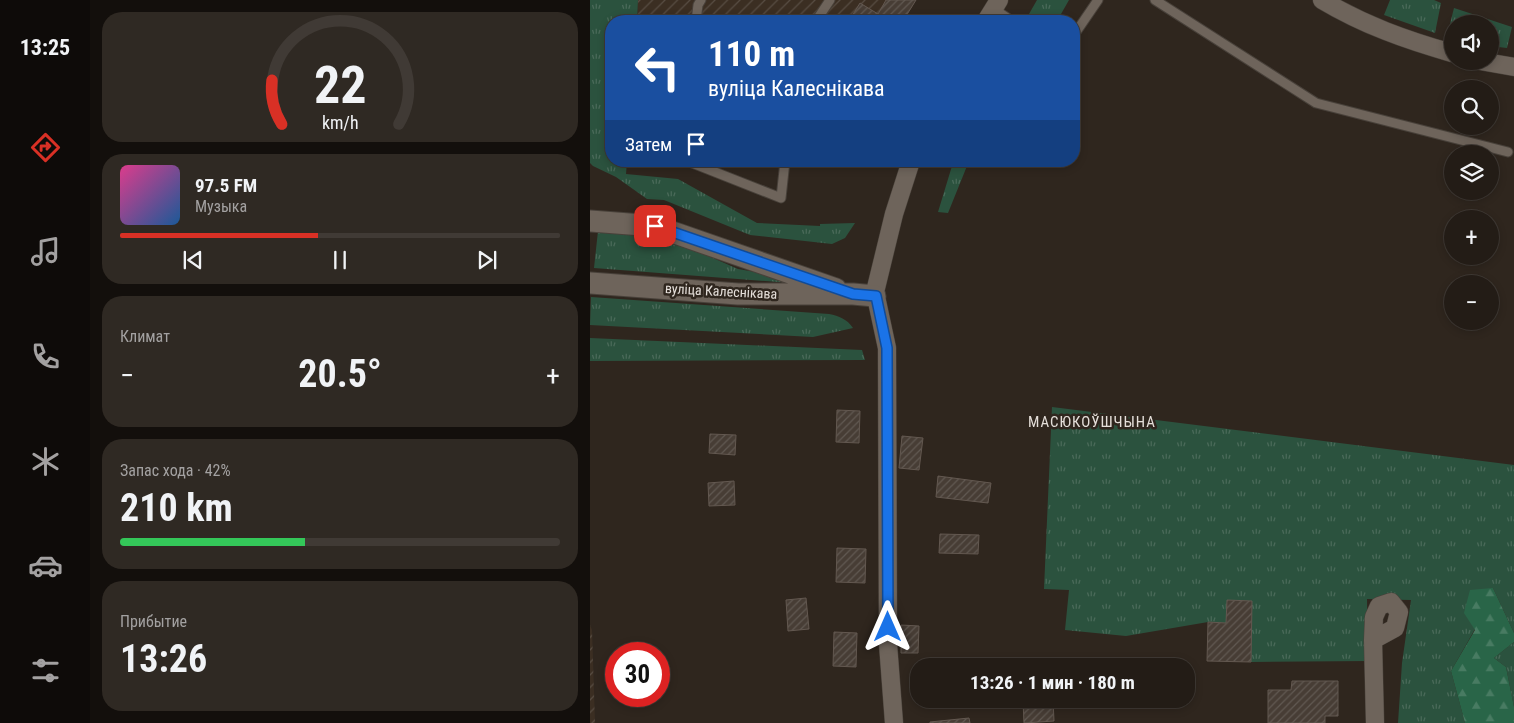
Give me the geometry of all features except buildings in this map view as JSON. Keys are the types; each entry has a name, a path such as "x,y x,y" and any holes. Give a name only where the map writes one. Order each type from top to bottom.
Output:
{"street":[{"path":"1322,0 1358,20 1416,43 1444,51"},
{"path":"1499,64 1513,66"},
{"path":"894,723 888,644 887,348 876,296 886,246 908,167"},
{"name":"вуліца Калеснікава","path":"590,221 655,226 853,294"},
{"name":"вуліца Калеснікава","path":"590,283 738,294 853,294 876,296"},
{"path":"1373,640 1375,723"}],"lane":[{"path":"697,15 698,5 701,0"},
{"path":"820,15 830,0"},
{"path":"1080,26 1098,0"},
{"path":"1155,0 1316,103 1508,152"},
{"path":"702,167 781,198 784,167"}],"shaded area":[{"path":"638,0 916,0 907,15 637,15"},
{"path":"590,625 592,630 595,723 590,723"}],"green space":[{"path":"590,0 638,0 637,15 605,15 605,167 627,167 626,174 678,179 757,223 820,226 820,224 855,223 845,238 832,244 750,235 664,200 647,199 616,177 590,163"},
{"path":"1037,0 1069,0 1060,15 1028,15"},
{"path":"1390,0 1434,0 1441,3 1435,33 1384,15"},
{"path":"1454,8 1475,15 1452,15"},
{"path":"1499,23 1512,27 1507,48 1499,47"},
{"path":"952,167 967,167 948,213 938,212"},
{"path":"598,231 672,240 738,269 797,279 805,284 594,268"},
{"path":"591,297 829,314 842,318 853,328 813,337 590,325"},
{"path":"590,338 862,350 865,360 590,361"},
{"path":"1052,407 1514,465 1514,633 1493,588 1465,613 1475,629 1451,671 1465,723 1398,723 1402,663 1411,600 1367,599 1368,661 1251,662 1252,601 1227,600 1226,623 1208,622 1126,636 1065,630 1069,590 1044,589"},
{"path":"1493,588 1514,633 1514,642 1494,658 1506,667 1514,707 1514,723 1465,723 1451,671 1475,630 1464,613 1470,590"},
{"path":"1514,642 1514,707 1506,667 1494,658"}],"district":[{"name":"МАСЮКОЎШЧЫНА","path":"1092,422"}],"route":[{"path":"655,226 853,294 876,296 887,348 888,627"}]}
